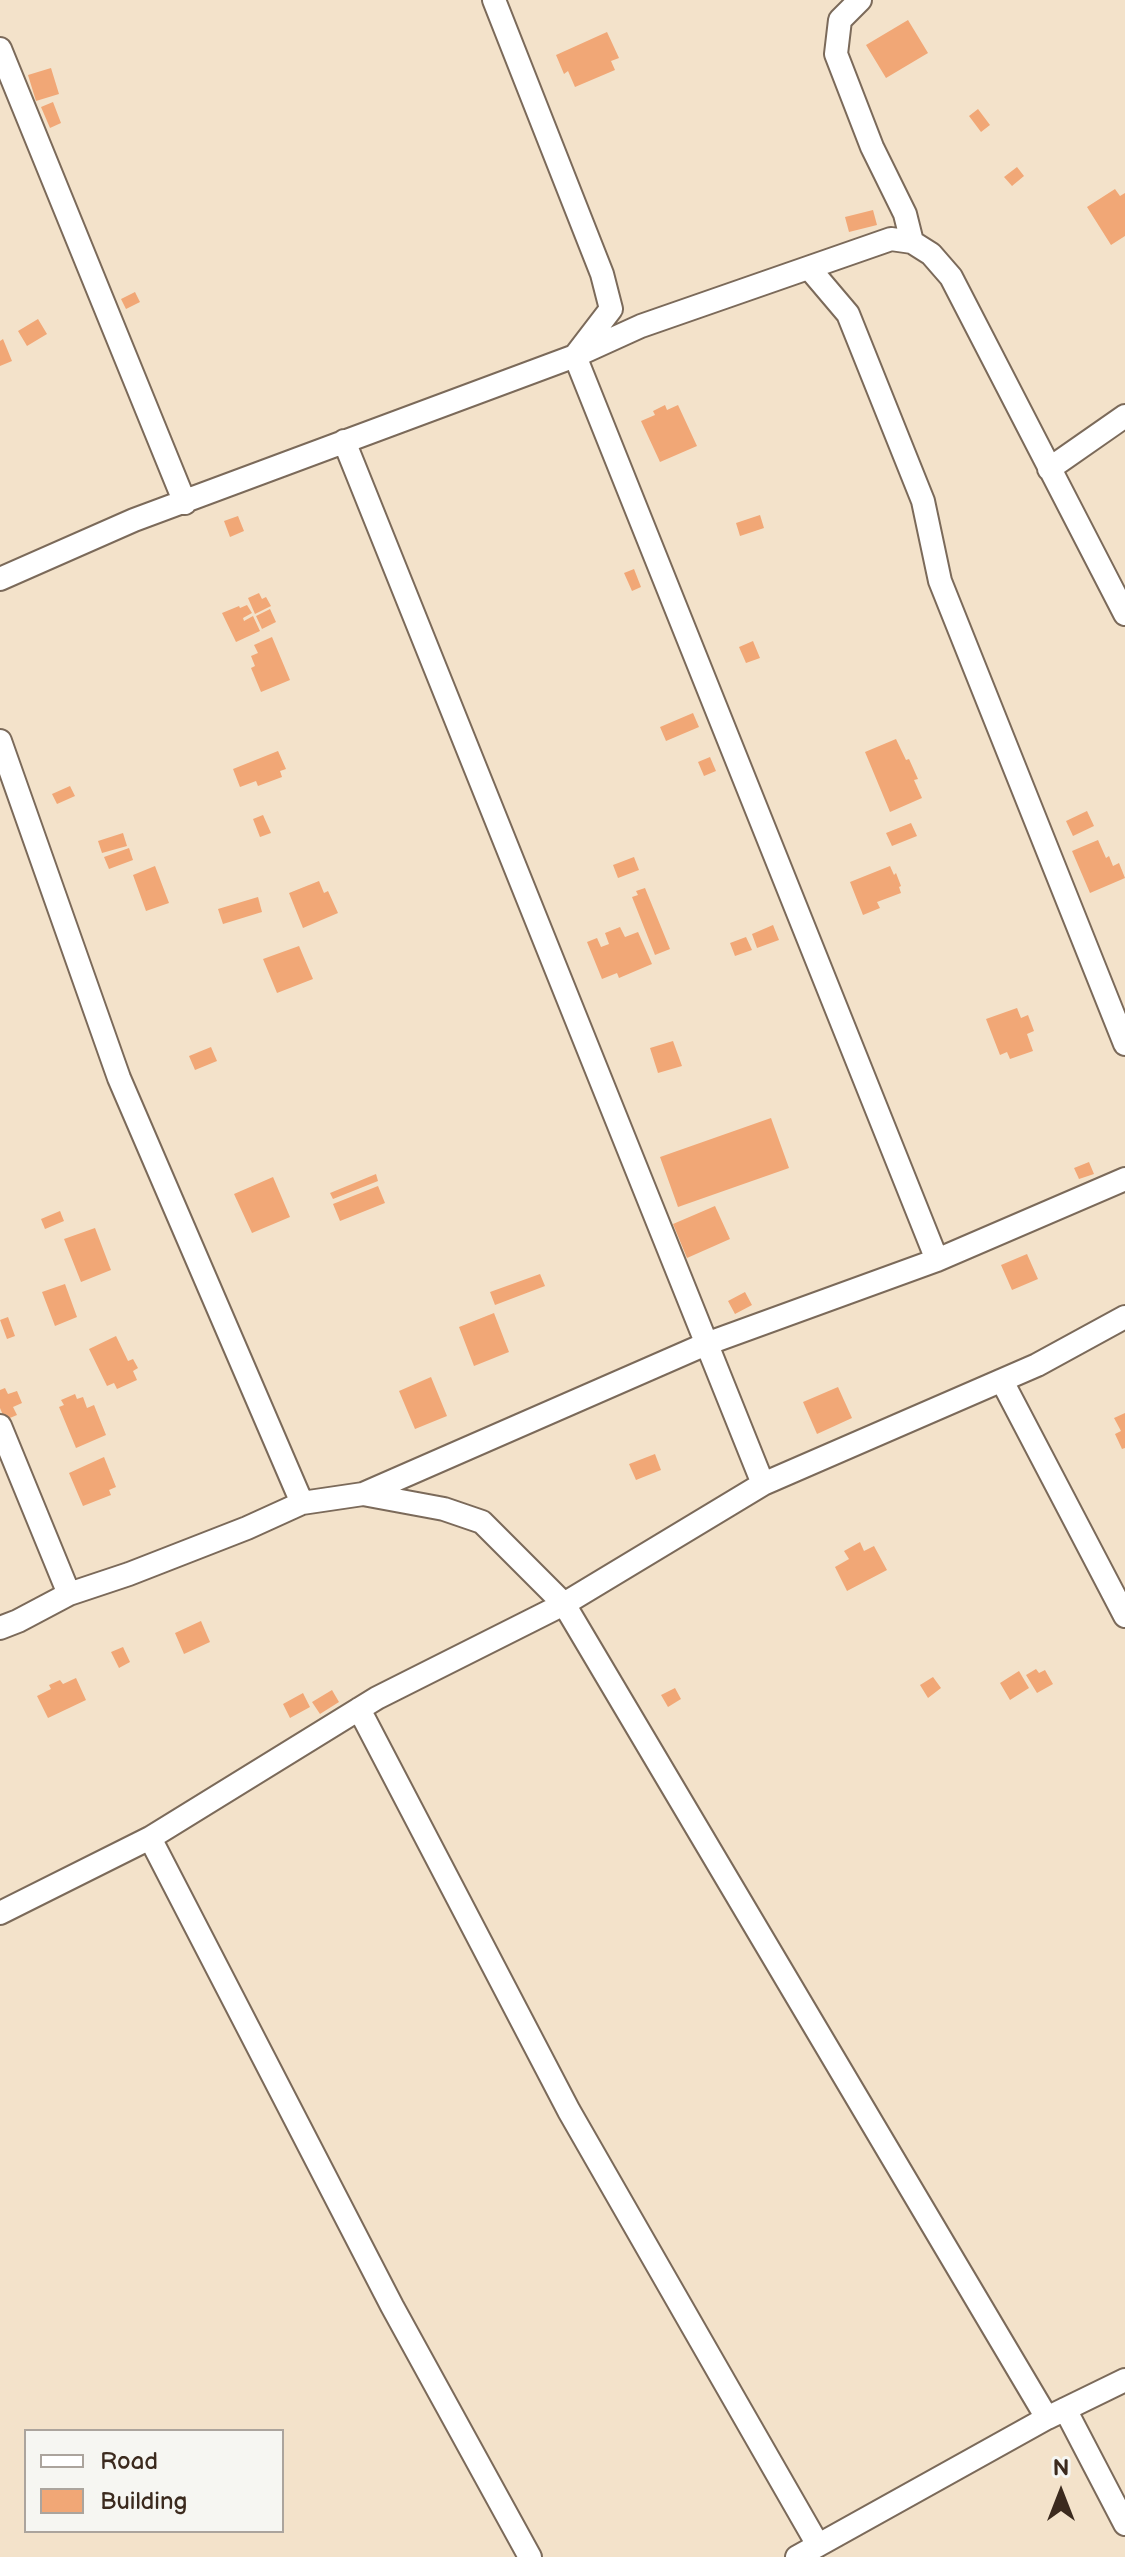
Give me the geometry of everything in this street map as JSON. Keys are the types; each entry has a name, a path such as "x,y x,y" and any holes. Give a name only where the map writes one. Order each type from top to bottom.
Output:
{"street":[{"path":"494,0 591,244 611,309 575,356"},
{"path":"860,0 840,20 836,54 872,147 905,214 912,242"},
{"path":"0,49 185,503"},
{"path":"0,579 134,520 575,356 641,326 891,239 912,242 931,254 951,277 1125,614"},
{"path":"809,268 848,314 923,501 940,581 1125,1044"},
{"path":"575,356 937,1260"},
{"path":"1049,469 1125,416"},
{"path":"344,441 763,1484"},
{"path":"0,741 119,1078 302,1503"},
{"path":"0,1628 69,1594 247,1528 302,1503 363,1494 706,1344 937,1260 1125,1179"},
{"path":"0,1913 150,1838 359,1709 564,1604 763,1484 1037,1365 1125,1317"},
{"path":"1002,1381 1125,1616"},
{"path":"0,1426 69,1594"},
{"path":"363,1494 444,1509 482,1522 564,1604 1125,2524"},
{"path":"359,1709 583,2136 818,2545"},
{"path":"150,1838 392,2306 530,2557"},
{"path":"797,2557 1056,2414 1125,2380"}],"building":[{"path":"908,20 928,53 886,78 866,45"},
{"path":"607,32 619,58 611,61 615,70 575,87 568,71 564,74 556,55"},
{"path":"51,68 59,94 36,101 28,75"},
{"path":"53,102 61,123 50,128 41,107"},
{"path":"978,109 990,125 981,132 969,116"},
{"path":"1017,167 1024,176 1012,186 1004,177"},
{"path":"1115,189 1120,196 1125,193 1125,236 1111,245 1087,207"},
{"path":"873,210 877,225 849,232 845,217"},
{"path":"135,292 140,302 126,309 121,299"},
{"path":"38,319 47,334 27,346 18,331"},
{"path":"3,339 12,361 0,366 0,341"},
{"path":"665,405 667,410 678,405 697,446 660,462 641,421 655,415 653,411"},
{"path":"760,515 764,528 740,536 736,523"},
{"path":"238,516 244,531 230,537 224,521"},
{"path":"634,569 641,587 632,591 624,573"},
{"path":"259,593 262,599 266,597 271,606 255,614 248,598"},
{"path":"247,605 252,613 243,618 244,621 253,616 260,631 236,642 222,613"},
{"path":"270,609 276,622 262,629 256,616"},
{"path":"272,637 290,680 261,692 251,668 255,666 251,656 258,653 254,645"},
{"path":"753,641 760,658 746,663 739,647"},
{"path":"693,713 699,727 666,741 660,727"},
{"path":"896,739 918,779 914,780 922,798 890,812 865,752"},
{"path":"278,751 286,769 280,771 282,777 258,786 256,781 240,787 233,769"},
{"path":"710,757 716,771 704,776 698,762"},
{"path":"70,786 75,796 57,804 52,794"},
{"path":"1087,811 1094,826 1073,836 1066,821"},
{"path":"263,815 271,833 260,837 253,819"},
{"path":"911,823 917,836 892,846 886,833"},
{"path":"123,833 127,846 102,853 98,841"},
{"path":"1098,840 1106,858 1109,856 1113,866 1119,863 1125,878 1090,893 1072,851"},
{"path":"129,848 133,860 109,869 104,857"},
{"path":"634,857 639,870 618,878 613,865"},
{"path":"155,866 169,903 146,911 133,875"},
{"path":"890,866 894,875 896,873 901,893 877,902 880,908 863,915 850,882"},
{"path":"319,881 324,893 328,891 338,913 303,928 289,893"},
{"path":"645,888 670,949 655,955 632,897 638,895 636,891"},
{"path":"258,897 262,912 223,924 218,909"},
{"path":"773,925 779,940 757,948 752,934"},
{"path":"620,927 625,937 638,932 652,964 619,978 617,973 602,979 587,942 597,938 601,947 609,944 605,933"},
{"path":"746,937 752,950 735,956 730,943"},
{"path":"299,946 313,979 277,993 263,959"},
{"path":"1017,1008 1021,1018 1028,1015 1034,1031 1027,1034 1033,1051 1010,1059 1007,1052 1000,1055 986,1019"},
{"path":"673,1041 682,1066 658,1073 650,1048"},
{"path":"211,1047 217,1061 195,1070 189,1056"},
{"path":"771,1118 789,1168 678,1207 660,1157"},
{"path":"1089,1162 1094,1174 1079,1179 1074,1168"},
{"path":"376,1174 378,1181 333,1199 330,1193"},
{"path":"273,1177 290,1217 252,1233 234,1194"},
{"path":"378,1186 385,1203 340,1221 333,1204"},
{"path":"715,1206 730,1239 687,1258 673,1224"},
{"path":"60,1211 64,1221 45,1229 41,1219"},
{"path":"95,1228 111,1270 81,1282 64,1239"},
{"path":"1027,1254 1038,1279 1012,1290 1001,1265"},
{"path":"540,1274 545,1286 495,1305 490,1292"},
{"path":"65,1284 77,1317 55,1326 42,1292"},
{"path":"745,1292 752,1305 735,1314 728,1301"},
{"path":"494,1313 509,1352 474,1366 459,1327"},
{"path":"8,1317 15,1336 7,1339 0,1320"},
{"path":"116,1336 128,1361 133,1359 138,1368 133,1371 137,1380 117,1389 114,1383 107,1386 89,1349"},
{"path":"431,1377 447,1416 415,1429 399,1391"},
{"path":"838,1387 852,1418 817,1434 803,1402"},
{"path":"5,1388 8,1394 17,1391 22,1403 13,1407 17,1415 5,1420 0,1408 0,1390"},
{"path":"75,1394 77,1399 83,1397 87,1408 94,1405 106,1435 76,1448 59,1407 64,1405 61,1400"},
{"path":"1125,1413 1125,1448 1122,1449 1115,1434 1121,1431 1114,1418"},
{"path":"655,1454 661,1470 636,1480 629,1464"},
{"path":"104,1457 116,1487 109,1490 111,1495 83,1506 69,1473"},
{"path":"860,1542 864,1551 874,1546 887,1570 847,1591 835,1567 849,1559 844,1551"},
{"path":"201,1621 210,1642 184,1654 175,1633"},
{"path":"123,1647 130,1662 119,1668 111,1652"},
{"path":"1036,1669 1039,1673 1045,1670 1053,1684 1037,1693 1026,1675"},
{"path":"1019,1671 1029,1688 1010,1700 1000,1683"},
{"path":"933,1677 941,1688 928,1698 920,1685"},
{"path":"76,1678 86,1700 48,1718 37,1696 51,1689 49,1685 60,1680 63,1684"},
{"path":"675,1688 681,1699 668,1707 661,1695"},
{"path":"332,1690 339,1702 320,1714 312,1702"},
{"path":"303,1693 310,1707 290,1718 283,1704"}]}
